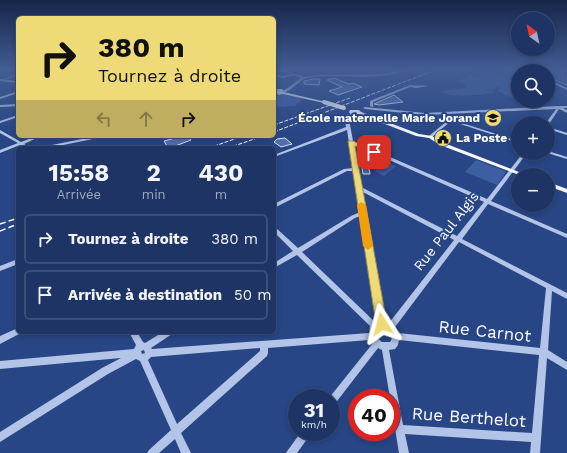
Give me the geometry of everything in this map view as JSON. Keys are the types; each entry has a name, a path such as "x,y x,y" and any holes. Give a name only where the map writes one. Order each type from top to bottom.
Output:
{"main road":[{"path":"278,92 324,102 352,112 359,112 418,135 430,137 442,144 511,170"},
{"path":"555,187 567,191"}],"street":[{"path":"372,106 371,102 397,91"},
{"path":"0,98 16,93"},
{"path":"0,106 16,105"},
{"path":"359,112 372,106 385,111"},
{"path":"559,107 567,112"},
{"path":"553,116 559,107"},
{"path":"365,108 415,114 567,107"},
{"path":"352,112 347,117 348,128 359,188 378,325"},
{"path":"449,113 453,118 511,139"},
{"path":"430,137 460,113"},
{"path":"0,122 16,117"},
{"path":"276,155 348,128"},
{"path":"555,130 567,134"},
{"path":"0,131 25,146"},
{"path":"0,152 34,138"},
{"path":"52,146 93,138"},
{"path":"351,142 567,236"},
{"path":"555,154 567,158"},
{"name":"Rue Paul Algis","path":"514,168 520,160"},
{"path":"276,205 346,170 355,169"},
{"name":"Rue Paul Algis","path":"390,327 511,171"},
{"path":"359,188 567,296"},
{"path":"276,265 353,217 362,213"},
{"path":"276,231 297,252 378,325 390,327 396,336 394,344 385,347 376,344 371,336 372,330 378,325"},
{"path":"0,269 16,263"},
{"path":"535,453 549,287"},
{"path":"0,340 16,332"},
{"path":"134,334 186,453"},
{"path":"0,437 106,371 142,352 166,334"},
{"path":"0,365 142,352 371,336"},
{"name":"Rue Carnot","path":"396,336 544,352 567,366"},
{"path":"152,453 264,352 264,344"},
{"path":"340,390 376,344"},
{"path":"385,347 393,389"},
{"path":"400,429 404,453"},
{"name":"Rue Berthelot","path":"400,429 536,438"},
{"path":"291,453 300,441"}],"shaded area":[{"path":"440,91 496,92 475,95 451,95"},
{"path":"497,91 511,91 511,97"},
{"path":"284,94 303,98 295,106 276,107 276,96"},
{"path":"476,160 506,172 497,185 465,172"},
{"path":"386,162 396,166 384,176 374,171"}],"building":[{"path":"329,91 350,91 338,95"},
{"path":"394,95 403,102 379,105 374,104"},
{"path":"175,138 190,138 191,140 175,146 167,146 164,141"},
{"path":"285,138 292,144 281,147 274,142 277,139"},
{"path":"374,155 383,159 382,161 377,165 371,162 373,168 369,168 370,174 363,174 362,168 369,165 360,162 363,158 370,159"}],"railway":[{"path":"276,131 380,91"},
{"path":"276,124 350,98"},
{"path":"215,146 237,138"},
{"path":"234,146 257,138"},
{"path":"0,224 16,219"},
{"path":"0,231 16,225"}],"slow traffic":[{"path":"361,205 368,246"}],"place":[{"name":"École maternelle Marie Jorand","path":"493,118"},
{"name":"La Poste","path":"443,138"}],"route":[{"path":"374,152 351,142 382,324"}]}
